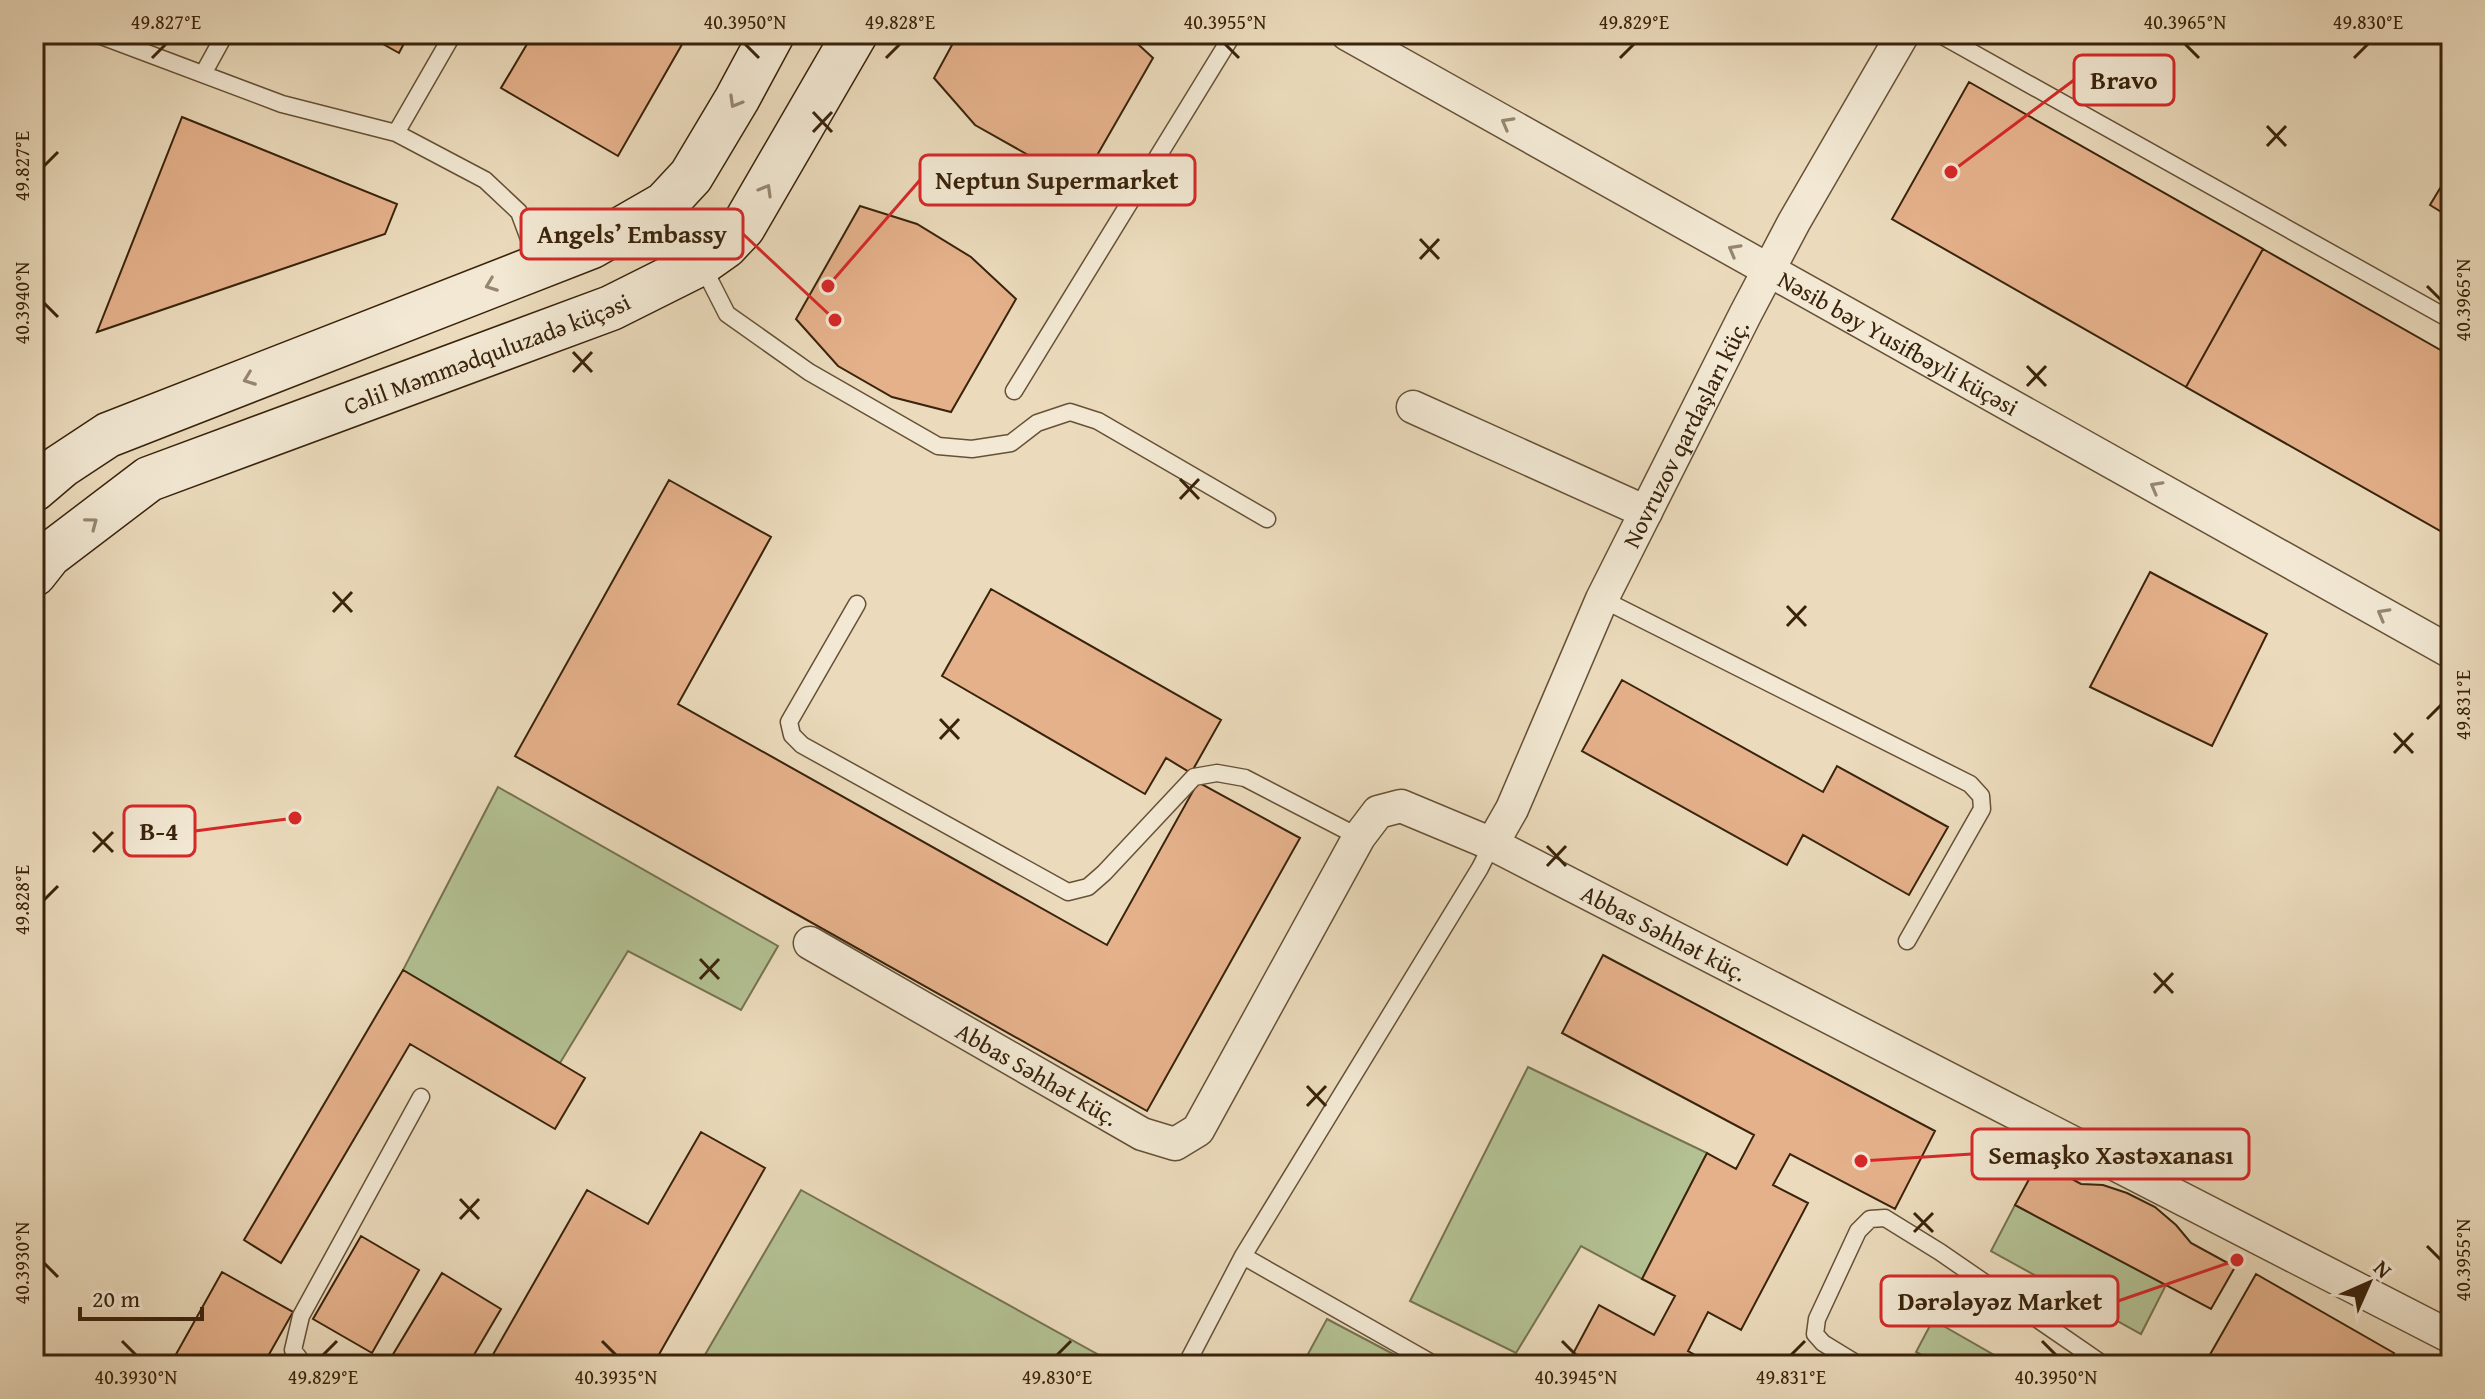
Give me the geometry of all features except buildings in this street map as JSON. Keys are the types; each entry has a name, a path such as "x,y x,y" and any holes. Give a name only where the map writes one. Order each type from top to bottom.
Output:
{"main road":[{"path":"34,489 61,466 108,435 592,246 665,204 691,176 772,34"},
{"name":"Cəlil Məmmədquluzadə küçəsi","path":"34,574 49,555 149,479 611,308 701,263 725,246 743,227 855,34"},
{"path":"665,204 701,263"}],"street":[{"name":"Nəsib bəy Yusifbəyli küçəsi","path":"1347,34 2451,652"},
{"name":"Novruzov qardaşları küç.","path":"1492,844 1512,809 1602,599 1768,269 1903,34"},
{"path":"1413,407 1646,512"},
{"name":"Abbas Səhhət küç.","path":"810,943 1142,1134 1175,1144 1198,1130 1359,837 1378,812 1401,806 1492,844 2451,1337"}],"lane":[{"path":"96,34 282,104 396,133 485,180 519,212 539,266"},
{"path":"203,74 225,34"},
{"path":"396,133 453,34"},
{"path":"1014,391 1233,34"},
{"path":"1939,34 2451,320"},
{"path":"701,263 727,314 809,372 938,446 972,449 1011,443 1037,423 1070,412 1098,421 1267,519"},
{"path":"1602,599 1970,784 1981,796 1982,809 1907,941"},
{"path":"857,604 789,722 792,735 802,745 1068,892 1088,887 1104,873 1194,777 1217,773 1245,778 1359,837"},
{"path":"1186,1365 1243,1256 1492,844"},
{"path":"304,1365 293,1350 301,1316 421,1097"},
{"path":"1859,1365 1823,1343 1815,1334 1817,1319 1858,1231 1870,1219 1885,1218 1940,1252 2104,1365"},
{"path":"1243,1256 1435,1365"}],"green space":[{"path":"498,787 778,946 741,1010 628,951 560,1063 403,970"},
{"path":"1528,1067 1707,1153 1642,1279 1581,1246 1516,1353 1410,1301"},
{"path":"801,1190 1117,1365 699,1365"},
{"path":"2015,1205 2166,1285 2141,1334 1991,1251"},
{"path":"1327,1319 1414,1365 1302,1365"},
{"path":"1933,1320 2001,1359 1998,1365 1941,1365 1916,1352"}],"place":[{"name":"Bravo","path":"1951,172"},
{"name":"Neptun Supermarket","path":"828,286"},
{"name":"Angels’ Embassy","path":"835,320"},
{"name":"B-4","path":"295,818"},
{"name":"Semaşko Xəstəxanası","path":"1861,1161"},
{"name":"Dərələyəz Market","path":"2237,1260"}]}
